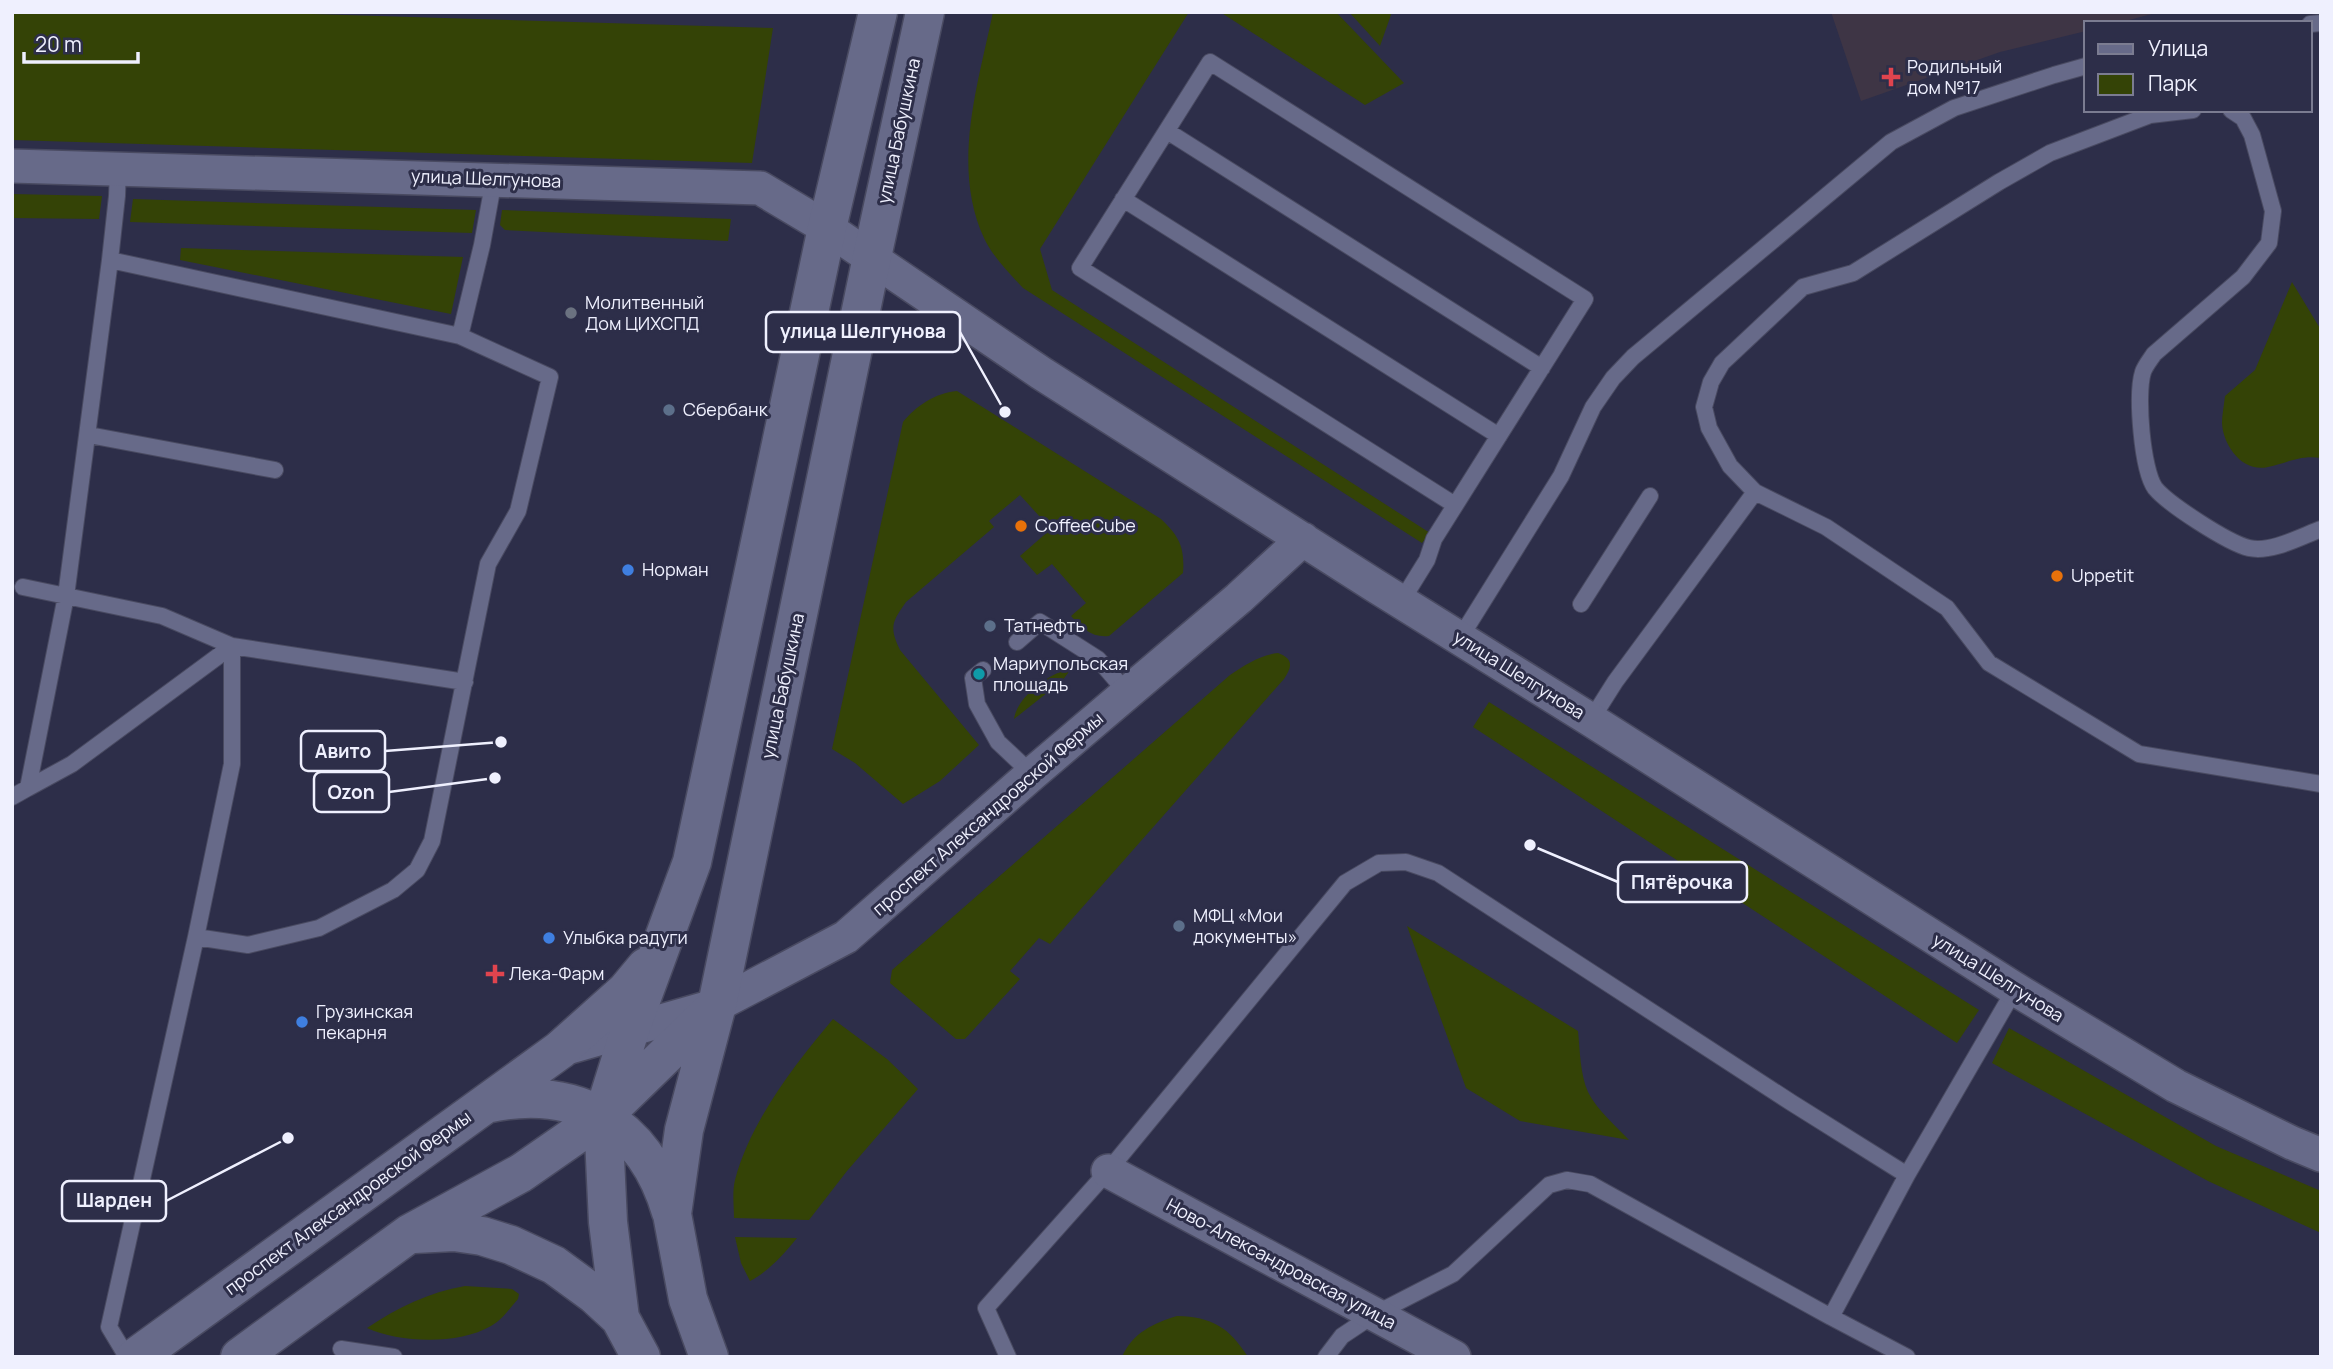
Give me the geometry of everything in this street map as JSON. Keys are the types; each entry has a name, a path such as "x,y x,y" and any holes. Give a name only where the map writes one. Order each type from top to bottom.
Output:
{"main road":[{"path":"620,1318 608,1222 603,1116 630,1030 692,862 827,228 878,12"},
{"name":"улица Бабушкина","path":"709,1357 688,1299 672,1214 684,1130 717,1005 925,12"},
{"name":"проспект Александровской Фермы","path":"136,1357 560,1050 626,991 662,946"},
{"name":"проспект Александровской Фермы","path":"240,1357 409,1234 521,1173 603,1116 717,1005"},
{"path":"485,1104 514,1099 544,1099 563,1102 603,1116 624,1132 649,1161 663,1187 672,1214"},
{"path":"409,1234 454,1232 482,1236 511,1245 554,1265 620,1318 641,1357"}],"street":[{"name":"улица Шелгунова","path":"12,166 760,188 872,257 1020,359 2015,989 2176,1086 2321,1155"},
{"name":"проспект Александровской Фермы","path":"560,1050 717,1005 846,937 1239,598 1303,539"},
{"name":"Ново-Александровская улица","path":"1108,1171 1454,1357"}],"lane":[{"path":"1401,601 1427,561 1434,539 1586,299 1210,62 1080,268 1455,505"},
{"path":"1460,638 1561,476 1593,407 1633,356 1891,142 1954,108 2084,67"},
{"path":"2176,112 2150,115 2050,153 1853,273 1803,287 1722,363 1704,407 1709,428 1730,466 1755,492 1826,527 1947,608 1989,663 2140,754 2321,783"},
{"path":"2234,112 2243,118 2252,135 2273,211 2269,243 2243,277 2154,354 2143,370 2140,390 2146,464 2154,486 2170,503 2230,540 2251,549 2274,546 2321,529"},
{"path":"1167,131 1542,368"},
{"path":"29,788 66,596 89,435 118,169"},
{"path":"460,336 494,179"},
{"path":"1123,199 1499,436"},
{"path":"110,260 460,336 550,377 518,510 488,564 432,841 418,870 393,890 319,928 248,945 196,937"},
{"path":"89,435 275,470"},
{"path":"1591,720 1615,682 1755,492"},
{"path":"1581,604 1650,496"},
{"path":"23,587 162,616 232,646 465,681"},
{"path":"1017,642 1040,622 1098,659 1128,694"},
{"path":"12,797 72,764 232,646"},
{"path":"127,1357 108,1327 232,764 232,646"},
{"path":"983,670 973,678 977,704 998,742 1032,774"},
{"path":"1008,1357 986,1308 1108,1171 1345,883 1379,863 1406,863 1438,873 1907,1175"},
{"path":"1831,1317 1907,1175 2015,989"},
{"path":"1326,1357 1342,1336 1375,1314 1453,1274 1549,1185 1567,1180 1590,1184 1907,1357"},
{"path":"341,1349 394,1357"}],"shaded area":[{"name":"Родильный дом №17","path":"1831,12 2159,12 2125,21 2084,21 2084,31 2000,52 1861,101"}],"green space":[{"path":"12,12 247,12 773,28 752,163 12,140"},
{"path":"993,12 1189,12 1040,249 1052,290 1430,533 1422,543 1023,288 992,252 974,211 968,154 970,125"},
{"path":"1220,12 1336,12 1404,83 1365,105"},
{"path":"1349,12 1392,12 1380,46"},
{"path":"12,194 102,196 99,219 12,218"},
{"path":"133,199 476,210 472,233 130,222"},
{"path":"502,210 731,219 728,241 505,230 500,225"},
{"path":"181,248 463,257 451,314 180,260"},
{"path":"2292,282 2321,330 2321,458 2300,458 2259,468 2243,462 2230,449 2222,423 2225,396 2255,370"},
{"path":"957,391 1161,519 1180,543 1183,573 1109,636 1092,634 1071,616 1086,603 1052,564 1037,575 1020,556 1051,529 1020,495 989,521 994,527 906,602 895,620 894,636 900,650 979,745 940,781 903,804 855,763 832,749 903,422 927,401 941,394"},
{"path":"1278,653 1287,658 1290,664 1284,679 1050,944 1039,938 1010,971 1020,979 965,1039 956,1039 890,983 892,970 1230,675 1259,658"},
{"path":"1071,669 1062,681 1014,719 1021,702 1028,694 1045,680"},
{"path":"1489,702 1979,1010 1957,1043 1473,727"},
{"path":"1407,926 1578,1031 1582,1070 1588,1092 1629,1140 1520,1121 1466,1088"},
{"path":"833,1019 887,1059 918,1089 847,1171 809,1220 734,1218 735,1180 751,1137 789,1074"},
{"path":"2009,1028 2216,1146 2321,1191 2321,1233 2208,1181 1992,1063"},
{"path":"735,1237 797,1238 775,1262 750,1281 741,1263"},
{"path":"465,1286 512,1289 519,1294 506,1314 495,1323 478,1332 462,1336 412,1339 367,1328 414,1302"},
{"path":"1177,1316 1200,1319 1218,1326 1234,1338 1248,1357 1122,1357 1138,1335"}],"place":[{"name":"Родильный дом №17","path":"1891,77"},
{"name":"Молитвенный Дом ЦИХСПД","path":"571,313"},
{"name":"Сбербанк","path":"669,410"},
{"name":"улица Шелгунова","path":"1005,412"},
{"name":"CoffeeCube","path":"1021,526"},
{"name":"Норман","path":"628,570"},
{"name":"Uppetit","path":"2057,576"},
{"name":"Татнефть","path":"990,626"},
{"name":"Мариупольская площадь","path":"979,674"},
{"name":"Авито","path":"501,742"},
{"name":"Ozon","path":"495,778"},
{"name":"Пятёрочка","path":"1530,845"},
{"name":"МФЦ «Мои документы»","path":"1179,926"},
{"name":"Улыбка радуги","path":"549,938"},
{"name":"Лека-Фарм","path":"495,974"},
{"name":"Грузинская пекарня","path":"302,1022"},
{"name":"Шарден","path":"288,1138"}]}
